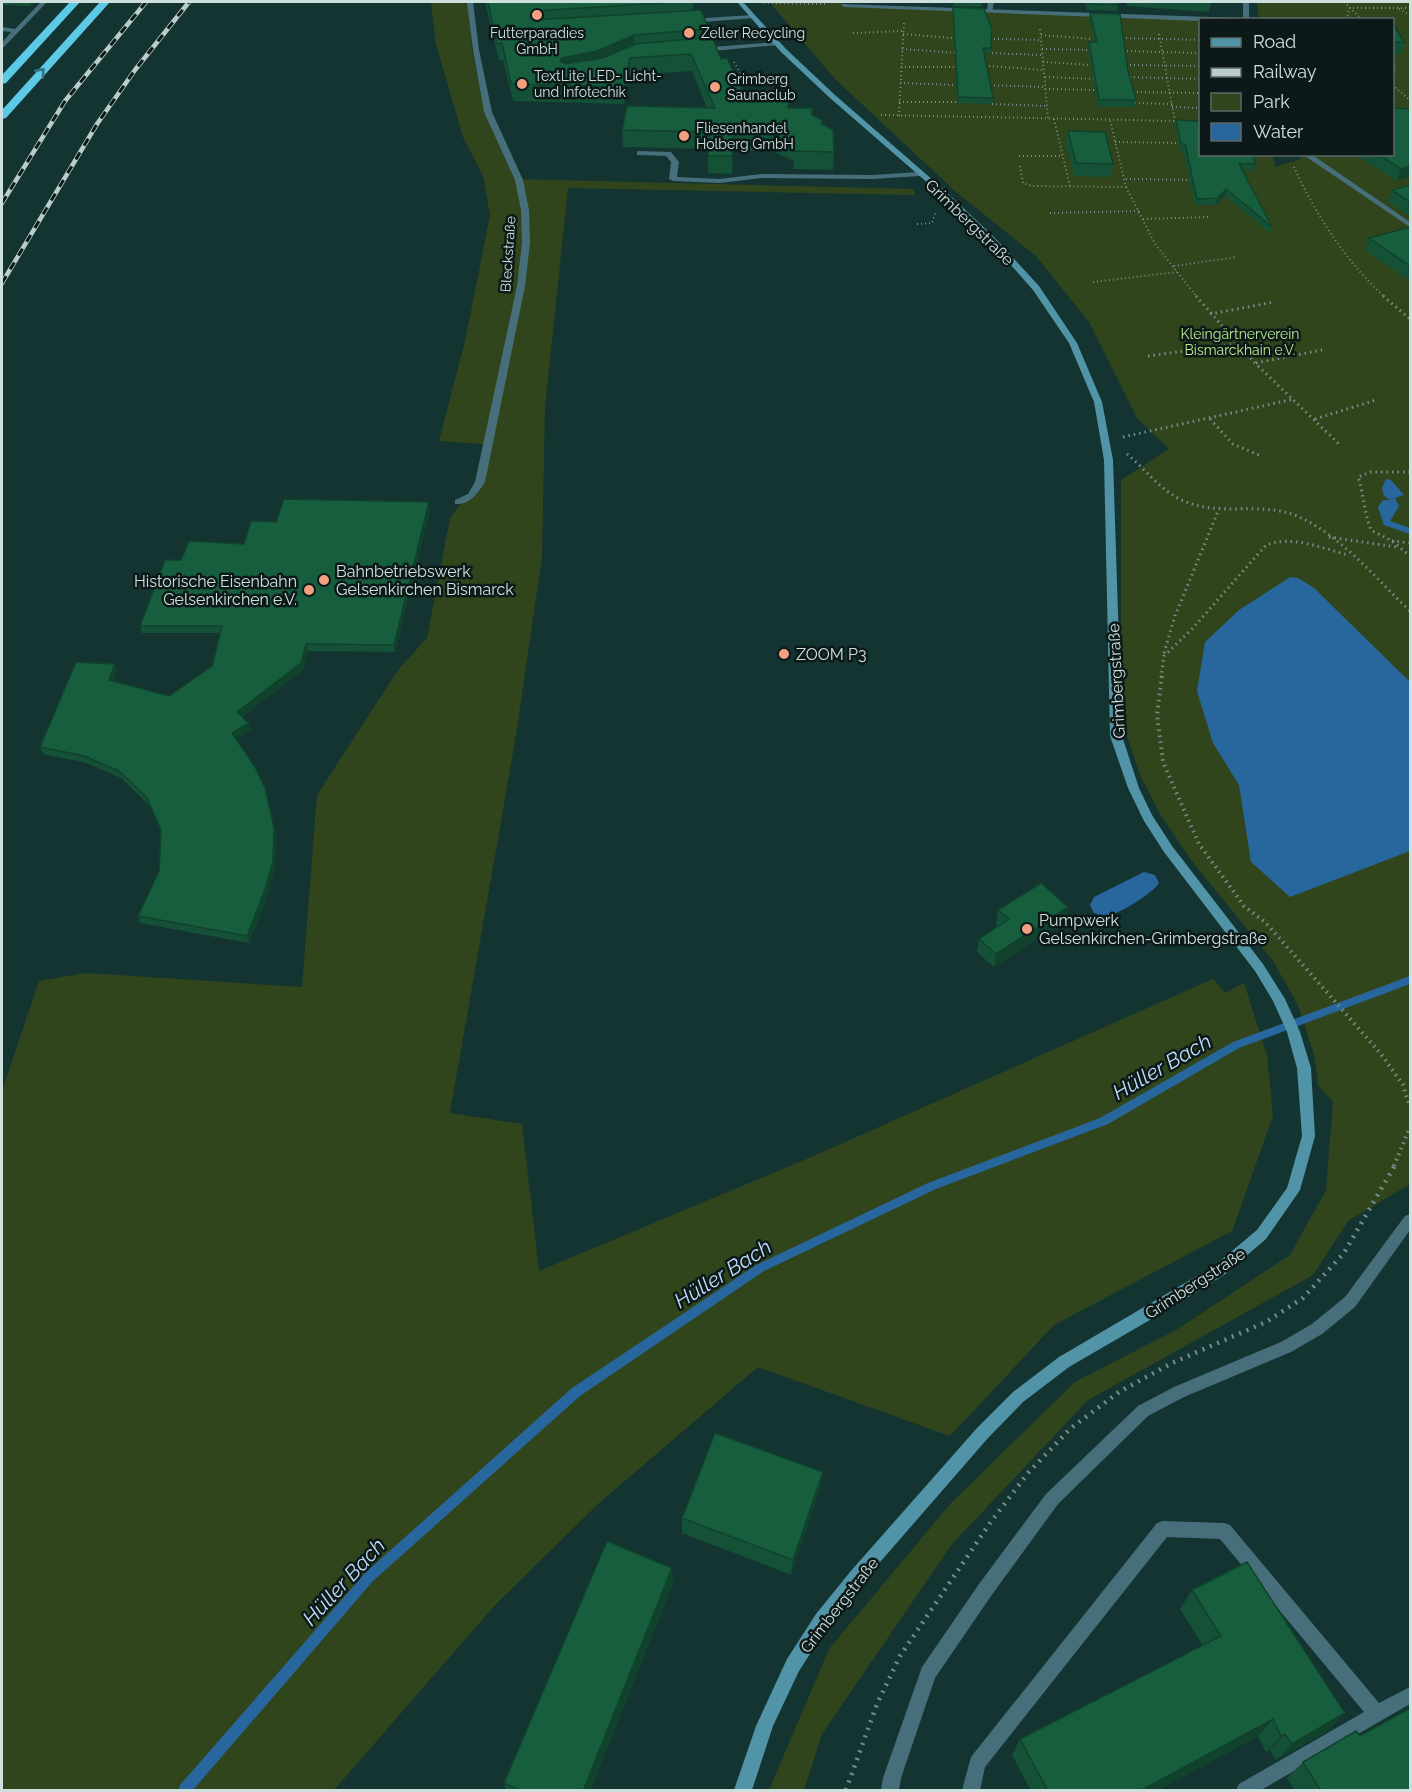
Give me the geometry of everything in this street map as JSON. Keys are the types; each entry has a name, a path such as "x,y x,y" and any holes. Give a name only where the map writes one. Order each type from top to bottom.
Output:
{"highway":[{"path":"2,81 75,2"},
{"path":"2,116 105,2"}],"street":[{"path":"2,46 45,2"},
{"name":"Bleckstraße","path":"458,502 471,496 480,482 521,286 526,243 525,210 519,180 488,112 476,50 470,2"},
{"name":"Grimbergstraße","path":"740,2 777,44 994,242 1044,298 1088,374 1105,433 1111,491 1116,736 1128,774 1146,816 1183,870 1265,975 1297,1039 1307,1085 1308,1111 1302,1163 1281,1209 1244,1254 1178,1298 1048,1373 1016,1399 848,1589 814,1632 794,1663 767,1718 742,1791"},
{"path":"990,11 991,2"},
{"path":"1246,2 1246,18"},
{"path":"844,5 873,4 904,8 915,5 990,11 1206,18"},
{"path":"680,22 752,17"},
{"path":"2,29 17,31"},
{"path":"689,51 777,44"},
{"path":"640,153 669,154 675,162 673,179 720,181 761,176 872,177 920,174"},
{"path":"1308,156 1410,225"},
{"path":"890,1791 928,1673 1052,1499 1143,1411 1179,1392 1286,1347 1317,1329 1350,1302 1410,1220"},
{"path":"971,1791 977,1763 1162,1529 1224,1531 1377,1714"},
{"path":"1245,1791 1410,1695"}],"path":[{"path":"1344,2 1360,18"},
{"path":"762,3 844,5"},
{"path":"899,116 904,8"},
{"path":"1349,8 1410,8"},
{"path":"1347,18 1349,8"},
{"path":"1398,8 1410,15"},
{"path":"1039,13 1048,118"},
{"path":"1157,15 1175,121"},
{"path":"853,33 903,32 952,38"},
{"path":"1041,35 1093,39"},
{"path":"1122,38 1199,40"},
{"path":"994,39 1041,40"},
{"path":"902,49 958,53"},
{"path":"1042,49 1089,50"},
{"path":"1123,51 1199,53"},
{"path":"988,53 1042,55"},
{"path":"1043,62 1091,64"},
{"path":"1126,65 1199,66"},
{"path":"989,66 1044,70"},
{"path":"901,67 960,67"},
{"path":"729,81 768,75"},
{"path":"1045,77 1095,79"},
{"path":"1126,77 1199,79"},
{"path":"900,83 956,85"},
{"path":"978,85 1095,90"},
{"path":"1394,88 1410,100"},
{"path":"1128,92 1199,93"},
{"path":"899,102 956,102"},
{"path":"1129,103 1199,108"},
{"path":"993,104 1047,106"},
{"path":"854,115 1048,118"},
{"path":"1048,118 1040,118 1183,121"},
{"path":"1054,119 1070,186"},
{"path":"1110,120 1126,179 1126,187 1155,244 1236,344 1339,444"},
{"path":"1115,142 1183,143"},
{"path":"1019,156 1063,156"},
{"path":"1293,164 1310,202 1370,284 1410,319"},
{"path":"1020,166 1023,183 1032,186 1126,187"},
{"path":"1126,179 1194,180"},
{"path":"917,224 932,223 937,206"},
{"path":"1050,213 1139,212"},
{"path":"1143,219 1211,217"},
{"path":"1173,266 1237,257"},
{"path":"1093,282 1178,272"},
{"path":"1210,314 1274,302"},
{"path":"1148,356 1236,344"},
{"path":"1256,363 1322,350"},
{"path":"1105,433 1124,437 1137,435 1295,399"},
{"path":"1315,419 1376,400"},
{"path":"1210,419 1233,444 1261,456"},
{"path":"1410,472 1371,472 1358,477 1364,496 1363,510 1371,530 1392,541 1410,543"},
{"path":"1152,475 1171,494 1183,501 1219,509 1278,510 1298,515 1329,536 1410,611"},
{"path":"1219,509 1208,542 1171,624 1164,656 1157,715 1163,762 1199,844 1244,906 1266,922 1381,1054 1403,1085 1410,1107"},
{"path":"1329,536 1397,548 1410,556"},
{"path":"1164,656 1193,628 1266,544 1274,540 1287,540 1348,555"},
{"path":"1392,541 1397,548"},
{"path":"1373,1205 1410,1127"}],"green space":[{"path":"431,2 468,2 472,49 484,111 515,179 914,189 915,195 568,188 545,407 542,557 515,741 450,1113 522,1124 539,1271 809,1158 1213,979 1225,993 1244,983 1267,1055 1273,1116 1232,1231 1054,1325 950,1436 758,1367 599,1503 495,1605 334,1790 2,1790 2,1091 39,981 86,973 302,987 317,795 398,670 427,638 450,518 477,482 484,444 439,441 466,337 490,215 483,176 463,137 436,44"},
{"name":"Kleingärtnerverein Bismarckhain e.V.","path":"773,2 839,2 846,5 1199,20 1199,156 1273,156 1275,167 1301,159 1300,156 1394,156 1394,18 1259,18 1257,2 1410,2 1410,1184 1348,1221 1313,1275 1088,1400 952,1544 822,1734 804,1790 769,1790 829,1649 951,1503 1075,1382 1176,1330 1290,1255 1326,1190 1333,1102 1318,1085 1314,1054 1298,1005 1273,961 1191,860 1160,814 1140,775 1126,733 1121,679 1121,480 1169,449 1137,418 1089,322 1036,256 955,191 835,79 772,5"}],"water":[{"path":"1386,479 1391,480 1404,495 1395,498 1399,506 1390,521 1410,528 1410,534 1384,525 1378,507 1383,500 1390,500 1384,496 1382,488"},
{"path":"1290,577 1298,578 1314,588 1410,682 1410,851 1290,897 1251,862 1239,785 1213,743 1197,691 1205,642 1239,610"}],"building":[{"path":"488,2 679,2 535,11 530,16 535,20 701,10 709,29 634,35 597,51 562,58 560,61 565,64 602,58 636,44 712,37 721,59 727,58 744,94 788,95 788,108 812,108 812,115 833,130 834,152 794,151 794,144 772,134 734,133 732,156 708,156 710,132 622,130 627,106 715,108 691,54 630,58 624,87 511,84 502,43 497,44"},
{"path":"1088,2 1117,2 1118,5 1088,4"},
{"path":"953,7 984,9 992,29 991,48 983,48 993,98 958,97"},
{"path":"1090,13 1120,14 1128,71 1136,100 1099,100 1089,42 1097,42"},
{"path":"1394,25 1404,42 1394,42"},
{"path":"1394,108 1410,109 1410,166 1401,169 1381,156 1394,156"},
{"path":"1176,120 1199,121 1199,156 1253,156 1255,164 1239,164 1272,227 1226,189 1218,198 1197,199 1185,144 1181,144"},
{"path":"1068,131 1105,132 1113,164 1076,163"},
{"path":"1410,185 1410,202 1392,190"},
{"path":"1410,227 1410,266 1369,238"},
{"path":"284,499 429,502 394,645 306,644 301,663 237,712 249,723 232,733 255,767 265,788 274,828 273,861 265,890 247,936 138,916 159,871 161,830 147,798 119,771 84,756 40,747 76,662 115,664 109,680 169,696 212,666 222,626 140,626 165,560 181,560 189,541 244,544 251,521 276,522"},
{"path":"1041,883 1068,907 996,954 979,939 1009,919 998,910"},
{"path":"715,1433 823,1472 793,1560 682,1518"},
{"path":"607,1541 672,1568 583,1791 521,1791 504,1783"},
{"path":"1247,1562 1345,1713 1292,1744 1285,1734 1281,1736 1273,1719 1140,1791 1048,1791 1020,1739 1221,1636 1192,1590"},
{"path":"1410,1708 1410,1791 1321,1791 1303,1762 1356,1731 1360,1736"}],"waterway":[{"path":"1105,905 1144,883"},
{"name":"Hüller Bach","path":"185,1790 369,1577 576,1392 760,1268 932,1186 1104,1121 1236,1045 1410,980"}],"railway":[{"path":"2,203 65,101 146,2"},
{"path":"2,283 97,124 135,70 189,2"}],"place":[{"name":"Futterparadies GmbH","path":"537,15"},
{"name":"Zeller Recycling","path":"689,33"},
{"name":"TextLite LED- Licht- und Infotechik","path":"522,84"},
{"name":"Grimberg Saunaclub","path":"715,87"},
{"name":"Fliesenhandel Holberg GmbH","path":"684,136"},
{"name":"Bahnbetriebswerk Gelsenkirchen Bismarck","path":"324,580"},
{"name":"Historische Eisenbahn Gelsenkirchen e.V.","path":"309,590"},
{"name":"ZOOM P3","path":"784,654"},
{"name":"Pumpwerk Gelsenkirchen-Grimbergstraße","path":"1027,929"}]}
